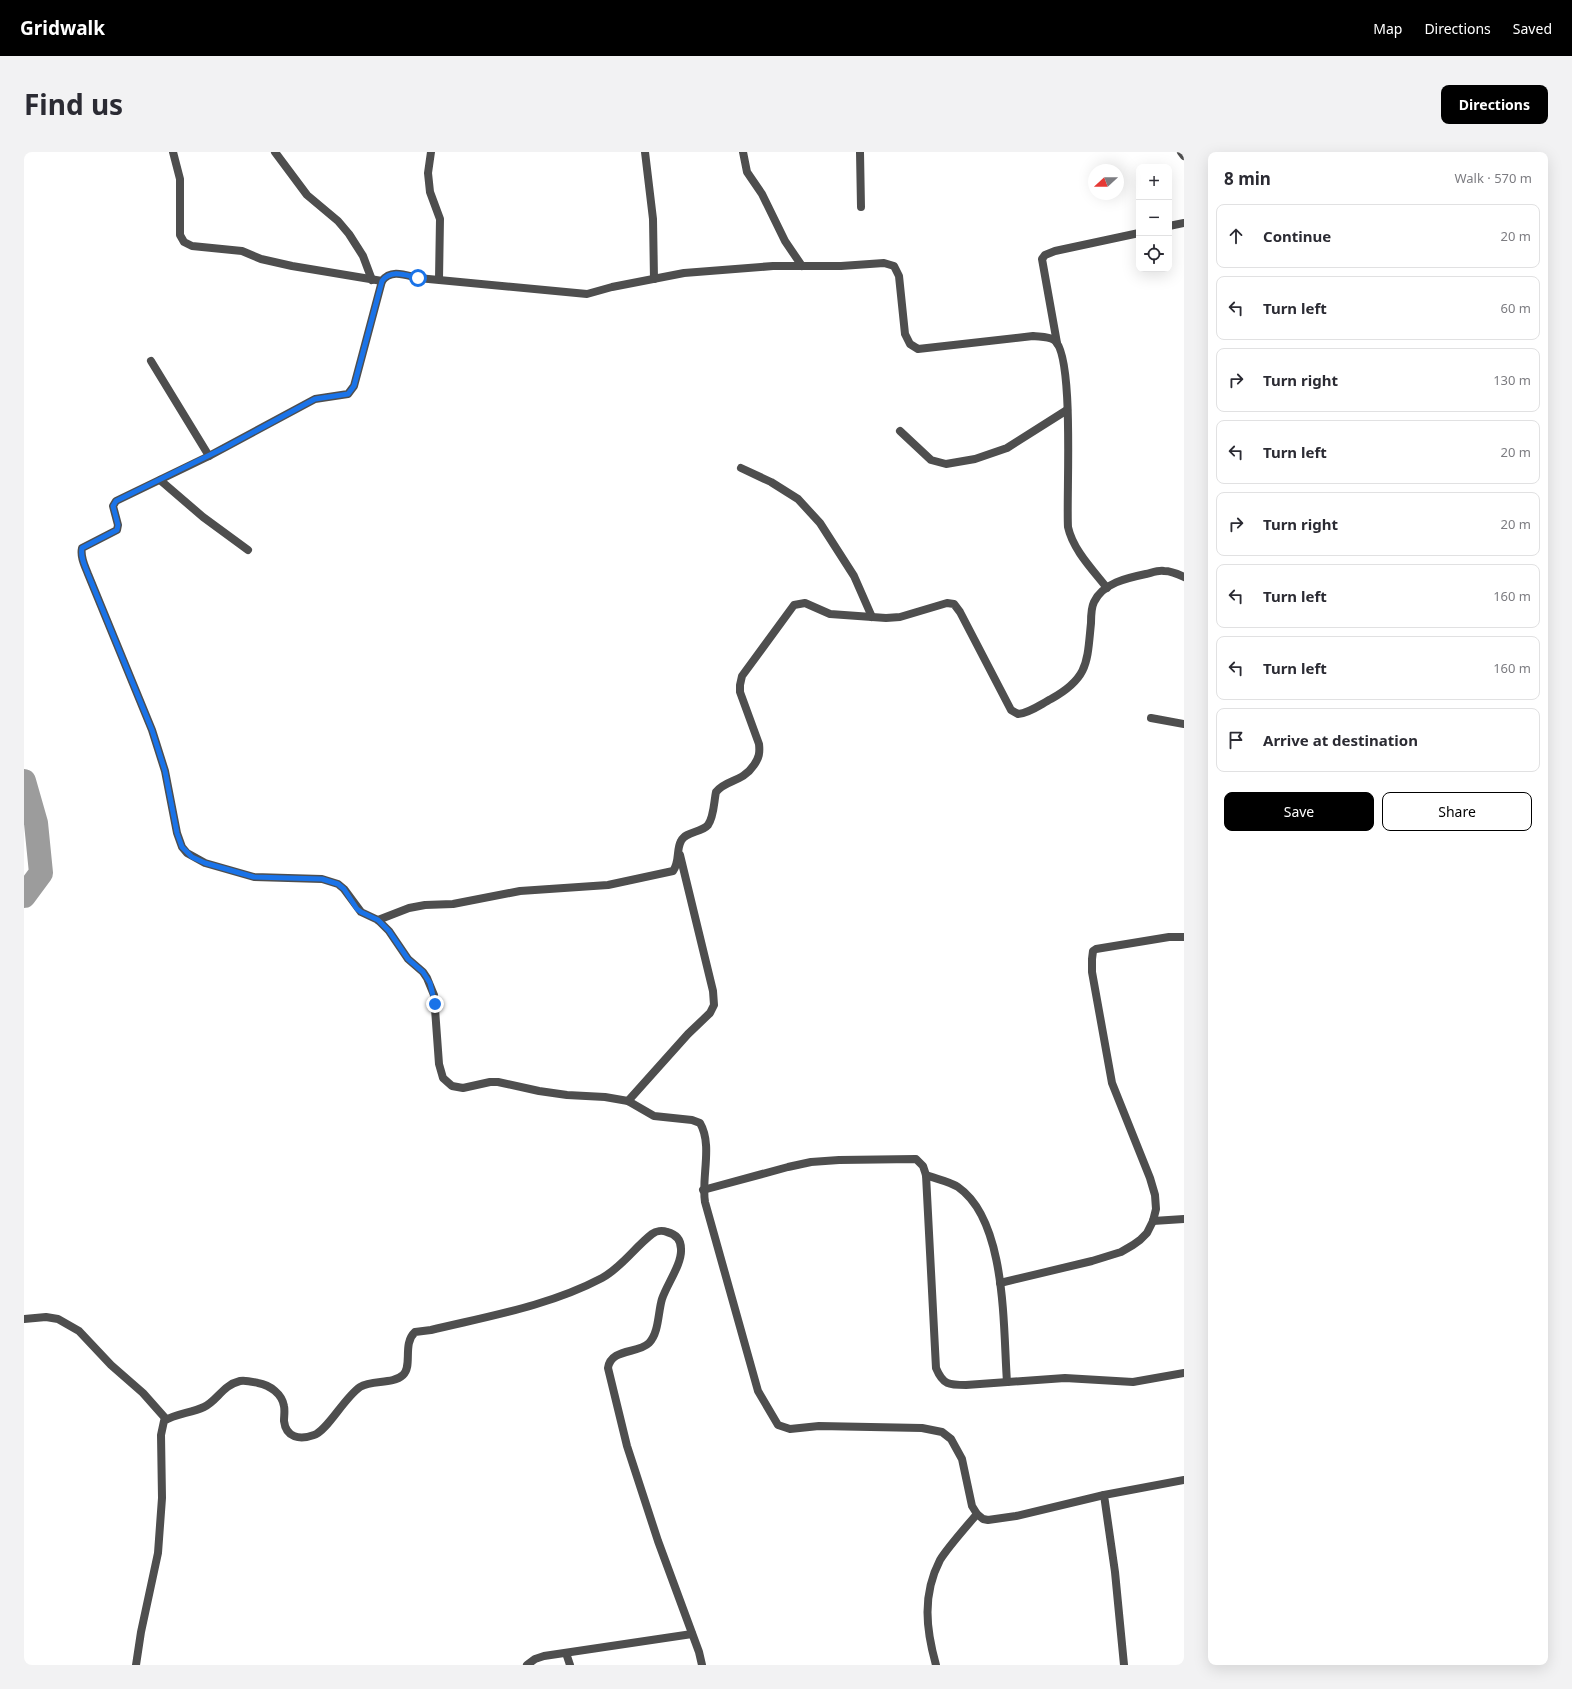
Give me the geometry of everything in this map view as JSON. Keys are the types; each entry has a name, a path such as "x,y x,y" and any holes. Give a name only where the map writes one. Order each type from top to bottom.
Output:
{"street":[{"path":"173,152 180,179 180,235 187,244 192,246 242,250 261,259 292,266 382,281"},
{"path":"276,152 307,195 338,222 349,234 363,256 372,280"},
{"path":"431,152 428,173 430,192 440,219 439,280"},
{"path":"645,152 653,219 654,279"},
{"path":"743,152 747,172 762,194 785,240 802,266"},
{"path":"860,152 861,207"},
{"path":"1181,152 1184,156"},
{"path":"1172,225 1184,223"},
{"path":"1107,588 1080,552 1073,541 1068,527 1067,410 1064,368 1057,343 1042,259 1056,251 1136,234"},
{"path":"1057,343 1054,339 1033,336 918,349 910,344 905,334 899,276 894,266 884,263 773,266 684,273 612,287 592,293 580,294 498,284 418,278 398,273 388,275 382,281 354,386 348,394 315,399 209,456 114,503 113,506 118,525 117,530 82,548 81,554 152,730 165,771 177,833 182,847 192,857 205,863 254,877 322,879 338,884 344,889 361,912 378,920 389,931 408,959 423,972 430,983 435,1004 435,1027 439,1064 443,1078 452,1086 463,1088 490,1082 498,1082 539,1091 567,1095 605,1097 628,1102 654,1116 692,1120 700,1123 706,1136 703,1190 704,1202 758,1391 778,1425 790,1430 827,1426 922,1428 942,1432 951,1439 962,1459 972,1506 976,1514 983,1519 995,1520 1104,1495 1184,1480"},
{"path":"151,361 209,456"},
{"path":"900,431 931,460 946,464 975,459 1007,448 1067,410"},
{"path":"741,468 771,482 798,499 820,523 854,576 872,617"},
{"path":"160,480 203,517 248,550"},
{"path":"378,920 409,908 425,905 453,904 520,891 608,885 673,871 675,869 680,843 685,836 704,828 708,824 716,792 719,788 745,776 758,760 760,752 759,744 740,692 742,676 794,605 805,603 830,614 900,617 947,603 954,604 960,612 1011,710 1015,713 1021,714 1060,694 1077,680 1084,670 1090,647 1092,606 1096,598 1107,588 1126,578 1162,570 1184,576"},
{"path":"1151,718 1184,724"},
{"path":"628,1102 688,1034 710,1013 714,1005 713,991 679,849"},
{"path":"1000,1283 1092,1261 1121,1252 1134,1246 1146,1233 1153,1221 1156,1210 1155,1195 1150,1178 1112,1083 1093,980 1092,959 1093,953 1096,949 1169,937 1184,937"},
{"path":"703,1190 788,1166 811,1162 916,1159 923,1166 926,1175 936,1368 940,1377 945,1383 953,1385 1065,1378 1133,1382 1184,1372"},
{"path":"926,1175 957,1187 970,1199 981,1214 989,1230 997,1260 1000,1283 1007,1382"},
{"path":"1153,1221 1184,1219"},
{"path":"136,1665 141,1632 158,1553 162,1498 161,1435 162,1424 166,1419 205,1407 224,1389 240,1381 245,1381 264,1384 273,1389 282,1401 286,1429 292,1436 300,1438 315,1435 322,1430 346,1400 360,1387 370,1383 398,1377 405,1373 408,1344 414,1332 432,1330 532,1306 601,1278 619,1268 656,1232 662,1231 674,1235 679,1240 681,1248 662,1298 653,1337 646,1344 613,1357 608,1363 608,1368 627,1446 658,1541 702,1665"},
{"path":"24,1319 46,1317 58,1319 79,1331 111,1365 144,1393 166,1419"},
{"path":"1104,1495 1124,1665"},
{"path":"936,1665 930,1643 926,1612 930,1588 940,1560 976,1514"},
{"path":"528,1665 535,1659 544,1656 692,1634"},
{"path":"566,1653 570,1665"}],"waterway":[{"path":"24,781 36,823 41,873 24,896"}],"route":[{"path":"418,278 398,273 388,275 382,281 354,386 348,394 344,396 315,399 224,448 116,501 113,506 118,525 117,530 82,548 81,550 82,558 88,574 152,730 165,771 177,833 182,847 192,857 205,863 254,877 322,879 338,884 344,889 357,909 378,920 389,931 408,959 423,972 430,983 435,1004"}]}
